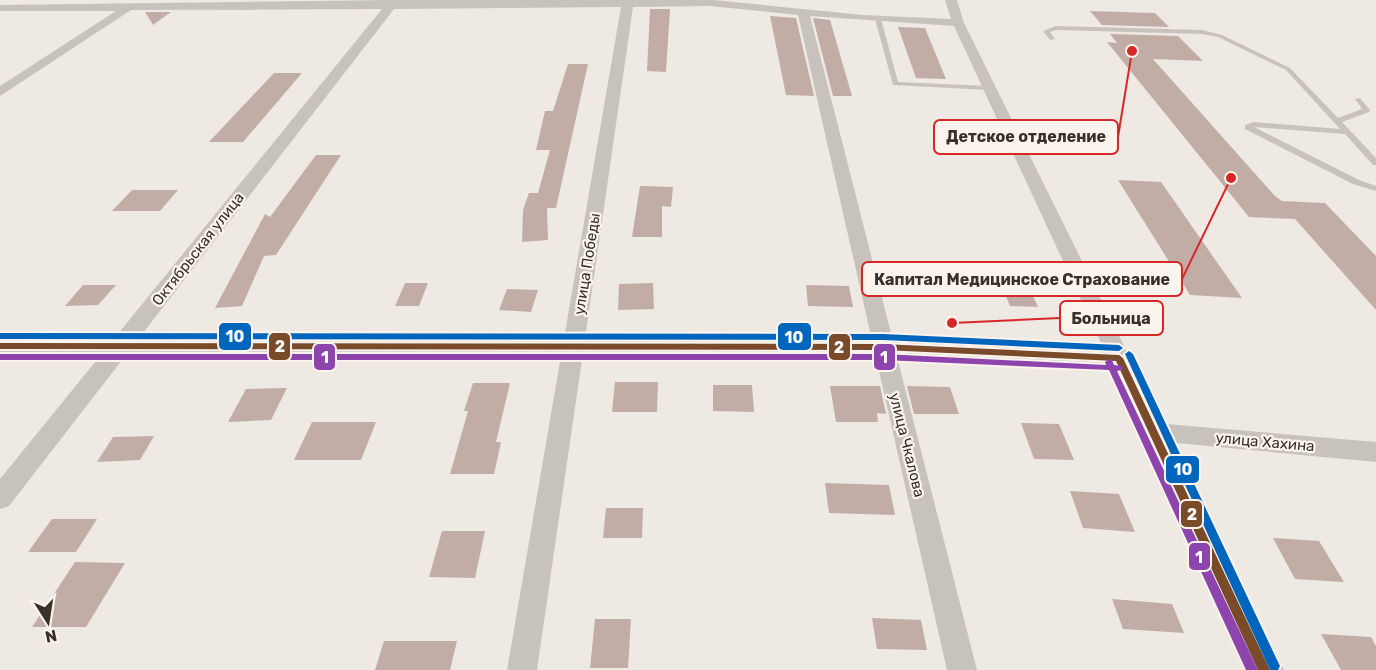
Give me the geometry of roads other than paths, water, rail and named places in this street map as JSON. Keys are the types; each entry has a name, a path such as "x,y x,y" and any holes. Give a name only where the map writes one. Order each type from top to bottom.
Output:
{"street":[{"path":"951,0 958,23 1155,432 1264,670"},
{"path":"0,8 134,3 628,1 710,3 803,10 878,19 958,23"},
{"name":"улица Победы","path":"522,670 628,1"},
{"name":"Октябрьская улица","path":"0,498 393,2"},
{"path":"0,92 134,3"},
{"name":"улица Чкалова","path":"803,10 962,670"},
{"path":"0,346 883,347 1119,358"},
{"name":"улица Хахина","path":"1155,432 1376,452"}],"lane":[{"path":"878,19 895,84 989,88"},
{"path":"1191,22 1202,32"},
{"path":"1052,39 1046,31 1056,28 1202,32 1220,36 1288,69 1376,163"},
{"path":"1337,121 1365,110 1358,99"},
{"path":"1347,132 1254,124 1248,127 1356,182 1376,189"}],"place":[{"name":"Детское отделение","path":"1132,51"},
{"name":"Капитал Медицинское Страхование","path":"1231,178"},
{"name":"Больница","path":"952,323"}]}
